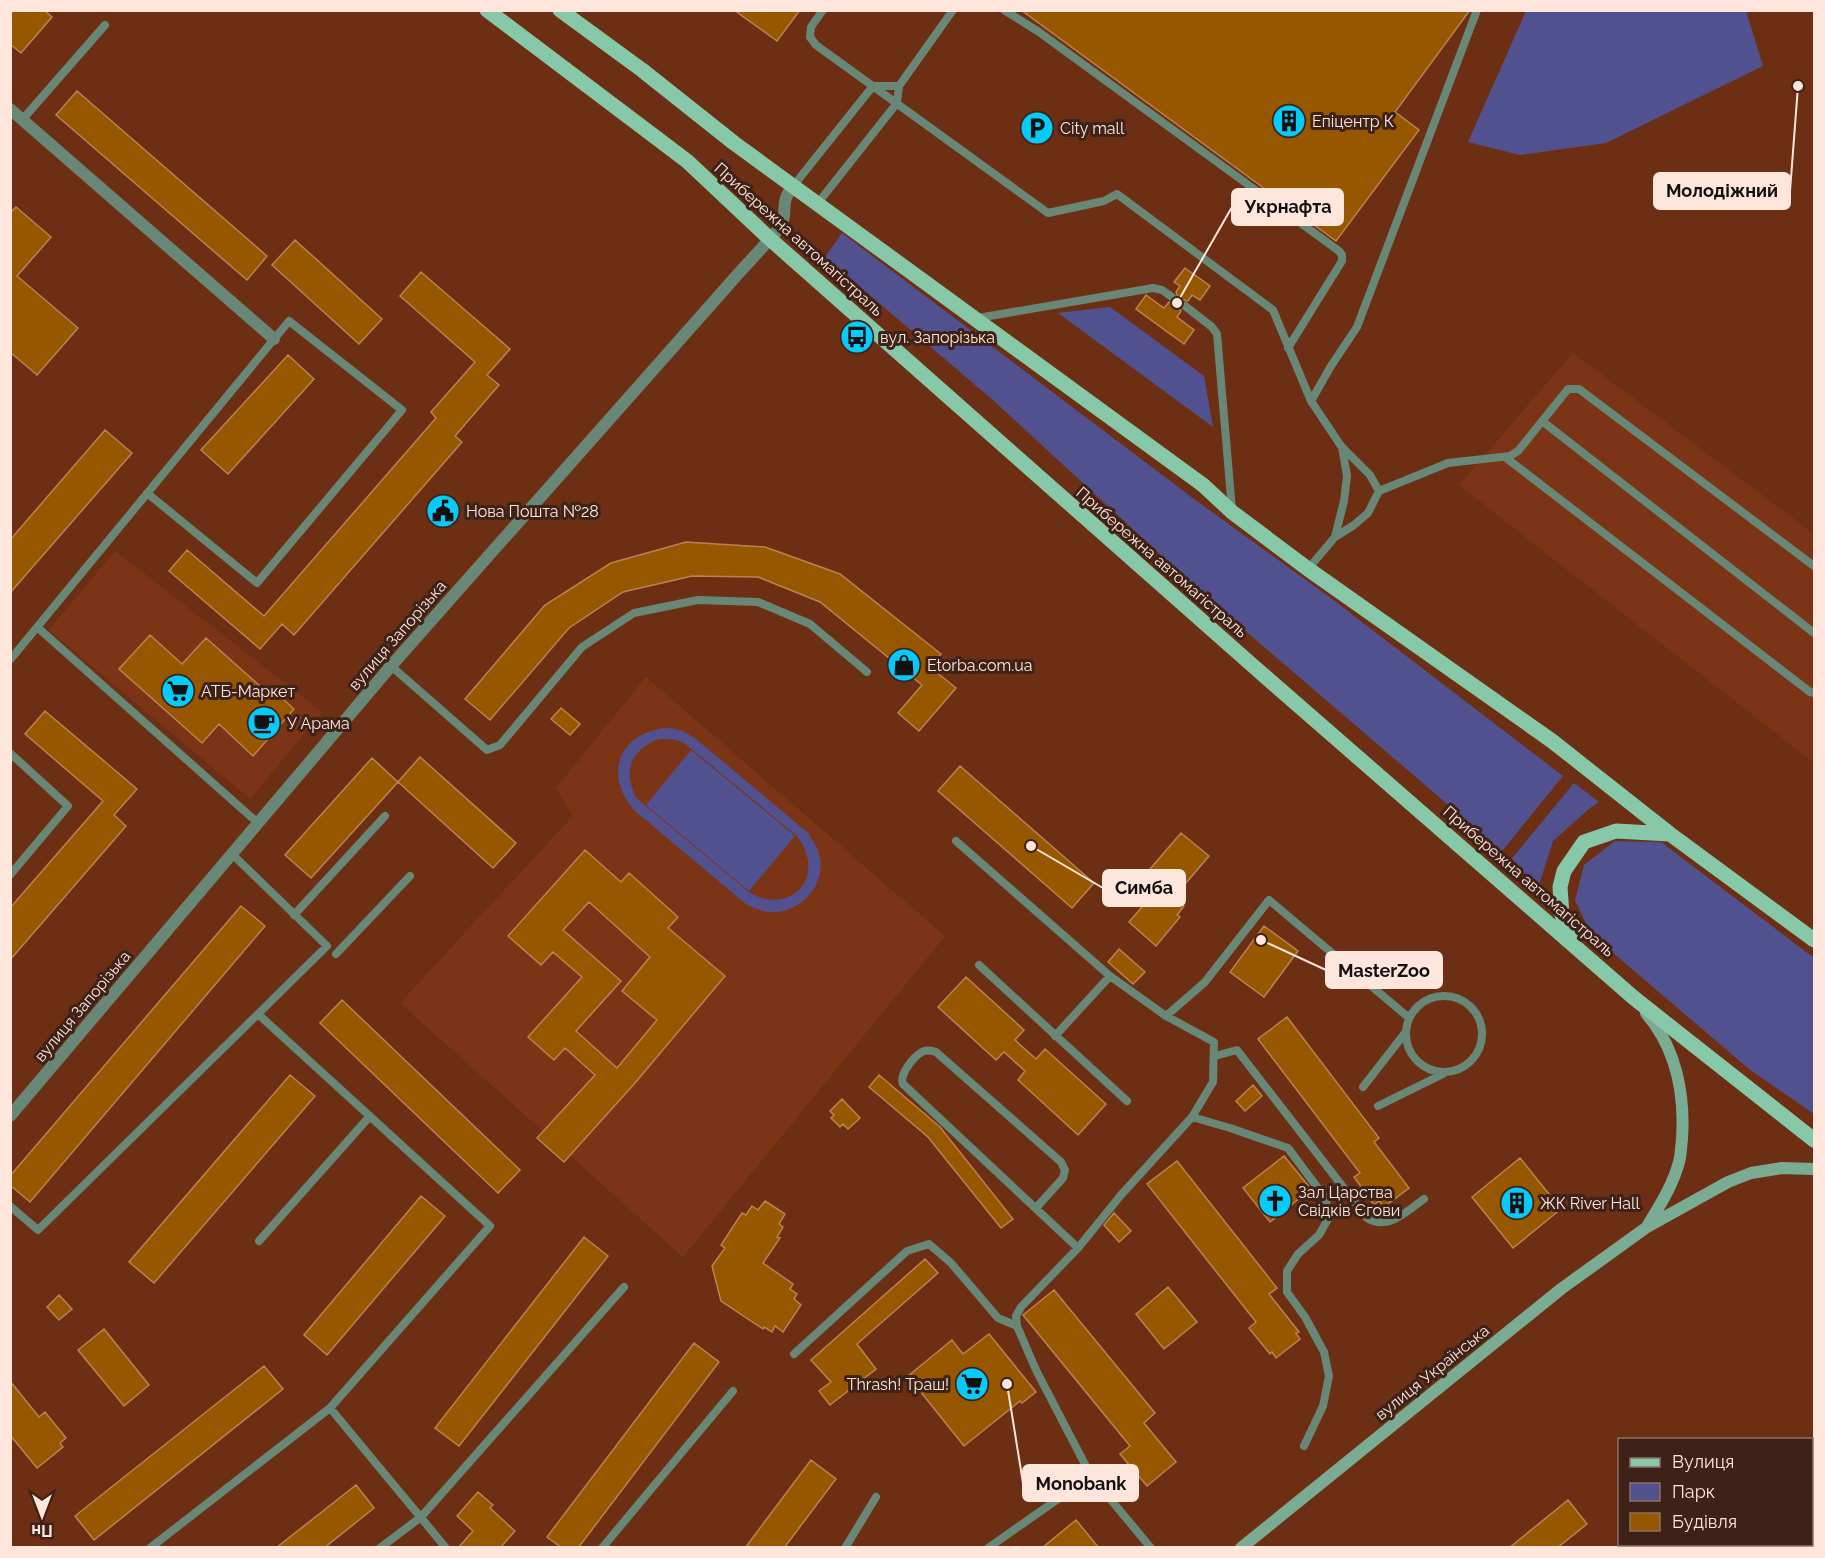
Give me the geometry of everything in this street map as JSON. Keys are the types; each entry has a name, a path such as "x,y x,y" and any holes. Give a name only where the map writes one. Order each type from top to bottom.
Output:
{"main road":[{"name":"Прибережна автомагістраль","path":"488,10 687,161 770,239 1252,665 1634,998 1815,1140"},
{"name":"Прибережна автомагістраль","path":"560,10 642,69 734,143 1203,485 1232,512 1308,569 1552,741 1670,834 1815,940"},
{"path":"1573,943 1562,915 1560,887 1564,871 1584,842 1616,831 1670,834"},
{"name":"вулиця Українська","path":"1634,998 1653,1021 1667,1045 1677,1072 1683,1102 1680,1161 1670,1188 1647,1227"},
{"name":"вулиця Українська","path":"1241,1548 1561,1289 1647,1227 1728,1182 1751,1173 1782,1168 1815,1169"}],"street":[{"path":"10,109 274,339"},
{"name":"вулиця Запорізька","path":"10,1116 391,666 780,228 783,222 785,197 794,185"}],"lane":[{"path":"823,10 811,27 810,37 816,45 1048,213 1104,201 1117,194 1273,310 1311,401 1341,447 1370,475 1379,491"},
{"path":"818,203 897,104 899,86 953,10"},
{"path":"1004,10 1039,32 1342,255 1342,261 1288,348"},
{"path":"1311,401 1357,327 1477,10"},
{"path":"22,120 105,25"},
{"path":"794,185 873,86"},
{"path":"873,86 899,86"},
{"path":"976,318 1034,310 1153,288 1162,290 1172,297"},
{"path":"1185,306 1212,327 1217,334 1232,512"},
{"path":"10,660 147,493 289,321 402,410 257,583 147,493"},
{"path":"1308,569 1335,537 1368,513 1379,491 1448,463 1510,456 1518,451 1568,389 1579,389 1815,566"},
{"path":"1542,421 1815,633"},
{"path":"1335,537 1344,501 1347,476 1341,447"},
{"path":"1505,457 1810,692 1815,693"},
{"path":"391,666 487,750 500,745 582,647 634,613 698,600 758,602 810,624 867,672"},
{"path":"37,627 258,823"},
{"path":"10,753 68,806 10,875"},
{"path":"294,915 385,816"},
{"path":"957,841 1110,976 1166,1016 1214,1042 1213,1082 1192,1117 1016,1316 1017,1326 1036,1370 1091,1476 1151,1548"},
{"path":"10,1206 38,1230 327,946 232,854"},
{"path":"336,954 410,876"},
{"path":"1166,1016 1205,982 1269,900 1408,1017"},
{"path":"979,965 1127,1101"},
{"path":"1055,1035 1110,976"},
{"path":"1378,1106 1446,1073 1460,1069 1470,1063 1477,1054 1482,1042 1479,1017 1471,1006 1447,995 1432,997 1418,1004 1408,1017 1405,1033 1408,1049 1417,1062 1430,1071 1446,1073"},
{"path":"150,1548 330,1408 490,1226 258,1014"},
{"path":"1363,1087 1405,1033"},
{"path":"1036,1208 1064,1178 1065,1170 1061,1162 936,1052 929,1050 921,1052 903,1072 901,1079 903,1084 1078,1248"},
{"path":"1215,1056 1237,1050 1367,1218 1382,1223 1392,1221 1424,1199"},
{"path":"260,1241 370,1116"},
{"path":"1192,1117 1288,1148 1326,1199 1328,1219 1319,1235 1298,1254 1287,1271 1287,1292 1305,1317 1324,1352 1329,1376 1323,1406 1304,1446"},
{"path":"794,1354 906,1251 929,1244 951,1263 998,1318 1017,1326"},
{"path":"380,1548 421,1517 624,1287"},
{"path":"602,1548 733,1391"},
{"path":"330,1408 446,1548"},
{"path":"988,1548 1091,1476"},
{"path":"845,1548 876,1497"}],"shaded area":[{"path":"1573,353 1814,534 1814,763 1459,485"},
{"path":"115,551 322,712 250,799 49,630"},
{"path":"646,677 945,936 683,1257 400,1003 573,816 556,788"}],"green space":[{"path":"1526,11 1746,11 1763,66 1606,143 1520,155 1468,142"},
{"path":"842,233 1194,499 1328,596 1563,776 1502,851 1214,604 994,401 825,257"},
{"path":"1110,307 1204,376 1213,427 1058,313"},
{"path":"669,728 683,731 696,739 808,833 818,851 821,868 815,887 802,902 784,911 774,912 747,905 635,811 619,783 618,770 621,757 628,746 638,737 652,731","holes":["659,739 683,742 797,836 805,851 808,865 807,877 801,888 792,895 780,899 766,899 750,893 636,798 630,779 630,770 636,755 641,749"]},
{"path":"691,750 795,836 749,891 646,805"},
{"path":"1574,783 1599,802 1553,841 1539,885 1509,862"},
{"path":"1615,841 1661,842 1814,958 1814,1114 1749,1069 1591,934 1575,900 1584,865"}],"building":[{"path":"10,10 44,10 52,17 21,53 10,44"},
{"path":"734,10 800,10 777,41"},
{"name":"Епіцентр К","path":"1021,10 1470,10 1395,112 1419,130 1336,241"},
{"path":"77,91 267,256 247,280 56,115"},
{"path":"16,207 51,237 17,276 78,328 37,375 10,352 10,213"},
{"path":"295,240 382,319 359,344 272,265"},
{"path":"1185,268 1210,286 1200,300 1192,295 1188,301 1183,300 1180,303 1181,311 1177,317 1194,330 1184,344 1136,309 1146,295 1164,308 1169,302 1177,301 1176,292 1180,286 1174,282"},
{"path":"421,272 510,349 487,375 499,385 455,436 462,442 294,635 282,624 260,649 169,571 187,550 264,616 436,418 431,412 475,362 400,296"},
{"path":"288,355 314,379 228,474 201,450"},
{"path":"105,430 132,453 10,593 10,540"},
{"path":"686,542 765,547 840,574 941,654 930,667 956,688 919,731 898,713 922,685 820,602 758,577 692,576 623,592 569,628 490,720 465,699 545,605 611,563"},
{"path":"150,635 182,664 206,638 271,696 275,692 294,709 253,756 219,724 202,743 119,669"},
{"path":"561,708 580,724 570,735 551,719"},
{"path":"45,711 137,789 114,815 126,826 10,960 10,908 103,801 25,734"},
{"path":"420,757 516,843 493,868 398,782"},
{"path":"372,758 398,782 311,878 285,855"},
{"path":"960,766 1094,883 1072,908 938,791"},
{"path":"1181,833 1209,856 1174,897 1184,906 1177,915 1180,917 1156,946 1129,922 1155,892 1147,885 1156,875 1150,869"},
{"path":"585,850 621,882 629,873 678,917 668,928 725,976 635,1083 564,1162 537,1138 595,1075 565,1048 554,1060 528,1037 582,977 553,952 541,965 508,936","holes":["589,902 650,957 622,991 657,1020 617,1068 576,1031 621,981 563,930"]},
{"path":"241,906 265,926 30,1202 10,1185 10,1176"},
{"path":"1264,926 1298,951 1264,997 1230,972"},
{"path":"1119,949 1145,972 1133,984 1108,962"},
{"path":"966,977 1024,1030 1015,1040 1036,1059 1045,1049 1106,1104 1078,1135 1018,1080 1025,1071 1004,1052 996,1060 938,1007"},
{"path":"342,1000 520,1170 498,1193 320,1023"},
{"path":"1287,1017 1379,1138 1374,1142 1409,1188 1384,1207 1379,1201 1374,1205 1354,1177 1360,1173 1258,1039"},
{"path":"290,1075 315,1096 154,1283 129,1262"},
{"path":"879,1075 940,1127 1013,1219 1001,1228 928,1137 869,1087"},
{"path":"1253,1085 1262,1096 1245,1111 1236,1101"},
{"path":"842,1099 860,1118 848,1129 843,1124 840,1127 831,1118 834,1115 830,1111"},
{"name":"Зал Царства Свідків Єгови","path":"1284,1156 1311,1189 1270,1222 1243,1188"},
{"name":"ЖК River Hall","path":"1520,1158 1561,1209 1513,1248 1472,1197"},
{"path":"1177,1161 1277,1288 1269,1294 1299,1332 1296,1333 1300,1339 1276,1358 1249,1328 1256,1322 1147,1184"},
{"path":"421,1196 445,1216 327,1355 304,1335"},
{"path":"765,1201 785,1214 779,1224 783,1227 777,1237 780,1238 763,1263 793,1284 790,1289 797,1294 794,1299 801,1305 783,1332 775,1326 772,1332 764,1327 763,1329 721,1301 712,1266 725,1248 721,1245 742,1213 746,1215 752,1206 758,1210"},
{"path":"1114,1213 1131,1231 1119,1242 1104,1225"},
{"path":"584,1237 608,1256 459,1446 435,1428"},
{"path":"925,1259 938,1273 857,1344 876,1369 830,1405 819,1391 831,1382 811,1360"},
{"path":"1168,1287 1197,1322 1164,1349 1136,1314"},
{"path":"1054,1290 1155,1413 1144,1423 1176,1462 1147,1486 1120,1454 1130,1446 1023,1315"},
{"path":"59,1295 72,1309 59,1320 47,1307"},
{"path":"104,1329 149,1385 124,1406 78,1350"},
{"name":"Thrash! Траш!","path":"989,1334 1036,1392 1022,1403 1020,1401 964,1446 908,1376 952,1340 963,1354"},
{"path":"694,1343 719,1362 578,1548 562,1548 547,1537"},
{"path":"264,1366 283,1389 94,1540 75,1516"},
{"path":"10,1381 39,1417 45,1412 66,1438 60,1443 63,1447 37,1468 10,1435"},
{"path":"811,1460 836,1479 784,1548 745,1548"},
{"path":"356,1485 374,1508 324,1548 276,1548"},
{"path":"478,1492 493,1505 490,1508 515,1531 500,1548 458,1548 473,1531 457,1516"},
{"path":"1568,1500 1587,1524 1557,1548 1509,1548"},
{"path":"1076,1520 1099,1548 1042,1548"}],"place":[{"name":"Молодіжний","path":"1798,86"},
{"name":"Епіцентр К","path":"1289,121"},
{"name":"City mall","path":"1037,128"},
{"name":"Укрнафта","path":"1177,303"},
{"name":"вул. Запорізька","path":"857,337"},
{"name":"Нова Пошта №28","path":"443,511"},
{"name":"Etorba.com.ua","path":"904,665"},
{"name":"АТБ-Маркет","path":"178,691"},
{"name":"У Арама","path":"264,723"},
{"name":"Симба","path":"1031,846"},
{"name":"MasterZoo","path":"1261,940"},
{"name":"Зал Царства Свідків Єгови","path":"1275,1201"},
{"name":"ЖК River Hall","path":"1517,1203"},
{"name":"Thrash! Траш!","path":"972,1384"},
{"name":"Monobank","path":"1007,1384"}]}
